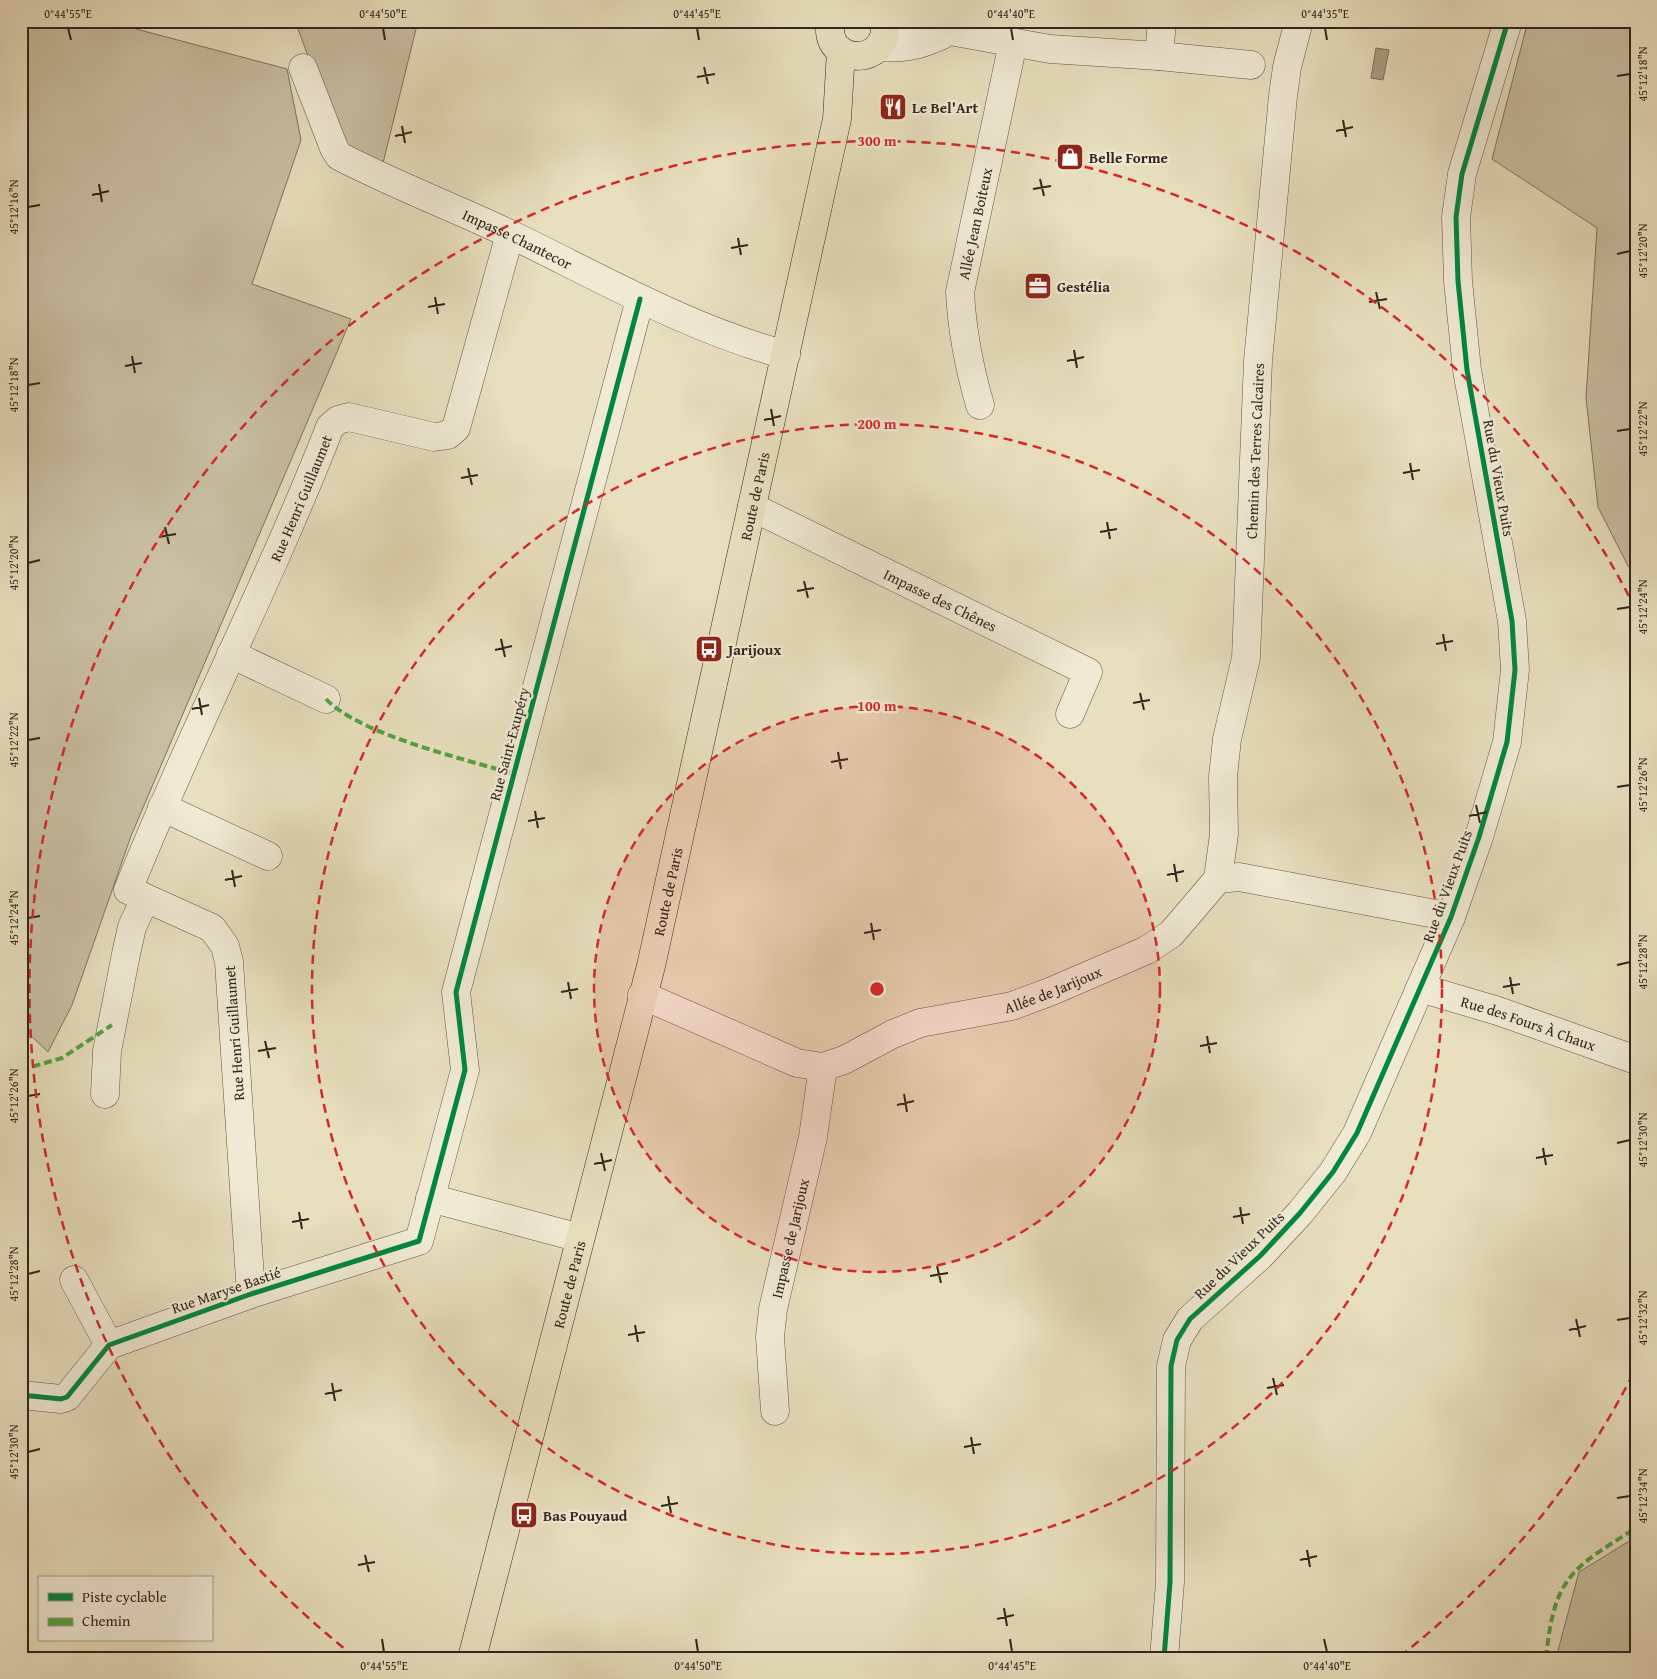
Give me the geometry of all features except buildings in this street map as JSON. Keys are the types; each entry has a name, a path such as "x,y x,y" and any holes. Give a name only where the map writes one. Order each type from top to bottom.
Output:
{"main road":[{"path":"831,21 830,37 870,40"},
{"name":"Route de Paris","path":"472,1658 642,995 702,739 837,119 870,40"}],"street":[{"path":"1159,56 1162,21"},
{"name":"Chemin des Terres Calcaires","path":"1218,879 1224,834 1223,777 1227,739 1246,658 1258,361 1286,77 1298,21"},
{"name":"Rue du Vieux Puits","path":"1164,1658 1170,1582 1171,1366 1177,1340 1190,1319 1260,1256 1333,1172 1357,1133 1451,917 1479,837 1506,742 1514,670 1512,622 1467,370 1458,281 1456,217 1462,174 1508,21"},
{"path":"870,40 898,48 919,45 952,26 1013,43 1091,52 1159,56 1251,65"},
{"name":"Allée Jean Boiteux","path":"980,405 967,362 961,322 960,292 1013,43"},
{"name":"Impasse Chantecor","path":"303,68 334,148 339,156 510,234 640,299 746,344 786,355"},
{"name":"Rue Henri Guillaumet","path":"250,1294 230,962 226,946 212,928 128,890 162,807 296,514 330,426 338,420 349,417 434,437 448,435 456,428 510,234"},
{"name":"Rue Saint-Exupéry","path":"430,1198 465,1070 456,992 640,299"},
{"name":"Impasse des Chênes","path":"752,508 1088,672 1070,714"},
{"path":"231,654 326,699"},
{"path":"162,807 268,856"},
{"path":"1218,879 1239,878 1451,917"},
{"name":"Allée de Jarijoux","path":"642,995 798,1063 824,1067 844,1060 893,1034 920,1023 1012,1006 1147,950 1171,934 1218,879"},
{"path":"104,1094 107,1051 126,954 132,927 145,899"},
{"name":"Rue des Fours À Chaux","path":"1420,988 1498,1011 1636,1060"},
{"name":"Impasse de Jarijoux","path":"775,1412 770,1338 773,1309 813,1136 824,1067"},
{"path":"430,1198 580,1238"},
{"name":"Rue Maryse Bastié","path":"109,1345 250,1294 418,1241 430,1198"},
{"path":"21,1395 61,1399 67,1397 109,1345 74,1280"}],"shaded area":[{"path":"21,21 106,21 287,69 301,140 252,284 351,319 131,836 72,1005 48,1052 21,1026"},
{"path":"295,21 418,21 382,167 344,152"},
{"path":"1528,21 1636,21 1636,572 1628,566 1598,507 1586,398 1597,228 1492,159"},
{"path":"1376,48 1389,50 1383,80 1371,78"},
{"path":"1636,1537 1636,1658 1556,1658 1579,1572"}],"marked path":[{"path":"326,699 342,712 388,735 514,774"},
{"path":"21,1070 62,1058 112,1025"},
{"path":"1546,1658 1554,1609 1561,1592 1570,1578 1596,1554 1636,1528"}],"cycle path":[{"path":"1164,1658 1170,1582 1171,1366 1177,1340 1190,1319 1260,1256 1300,1213 1333,1172 1357,1133 1451,917 1479,837 1507,742 1515,670 1512,621 1467,370 1458,281 1456,217 1462,174 1508,21"},
{"path":"21,1395 61,1399 67,1397 109,1345 251,1294 419,1241 465,1070 456,992 640,299"}],"place":[{"name":"Le Bel'Art","path":"893,107"},
{"name":"Belle Forme","path":"1070,157"},
{"name":"Gestélia","path":"1038,286"},
{"name":"Jarijoux","path":"709,649"},
{"name":"Bas Pouyaud","path":"524,1515"}]}
